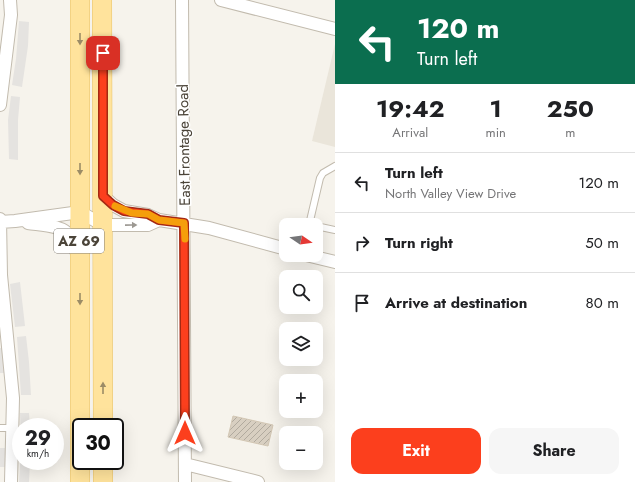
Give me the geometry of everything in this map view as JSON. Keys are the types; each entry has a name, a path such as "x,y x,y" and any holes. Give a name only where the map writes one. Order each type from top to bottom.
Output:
{"main road":[{"name":"AZ 69","path":"80,0 80,482"},
{"name":"AZ 69","path":"102,0 103,418"},
{"path":"103,470 103,482"}],"street":[{"path":"0,105 10,0"},
{"name":"East Frontage Road","path":"182,0 185,482"},
{"path":"222,0 335,29"},
{"path":"103,196 113,205 124,211 148,214 159,220"},
{"path":"11,482 6,428 13,398 0,275 0,221 15,221 80,212 103,225"},
{"name":"AZ 69","path":"103,225 148,225 159,220 184,223"},
{"path":"15,221 59,228 66,232 70,236 79,259"},
{"path":"184,223 209,228 279,247"},
{"path":"323,259 335,262"},
{"path":"185,464 258,482"}],"lane":[{"path":"311,218 320,178 323,173 335,166"},
{"path":"323,227 335,230"}],"shaded area":[{"path":"19,21 29,22 28,46 22,87 12,85"},
{"path":"335,44 335,147 312,141"},
{"path":"11,96 20,97 18,120 18,160 9,159 8,120"},
{"path":"20,282 25,326 15,327 10,284"},
{"path":"26,336 31,395 21,395 17,337"},
{"path":"0,348 2,348 5,373 0,373"},
{"path":"20,413 29,413 29,418 20,418"},
{"path":"0,448 5,448 5,467 0,467"},
{"path":"20,470 30,470 29,482 19,482"}],"building":[{"path":"233,416 273,425 268,446 228,437"}],"slow traffic":[{"path":"115,206 132,213 148,214 159,220 184,223 185,239"}],"route":[{"path":"103,53 103,196 113,205 124,211 148,214 159,220 184,223 185,433"}]}
